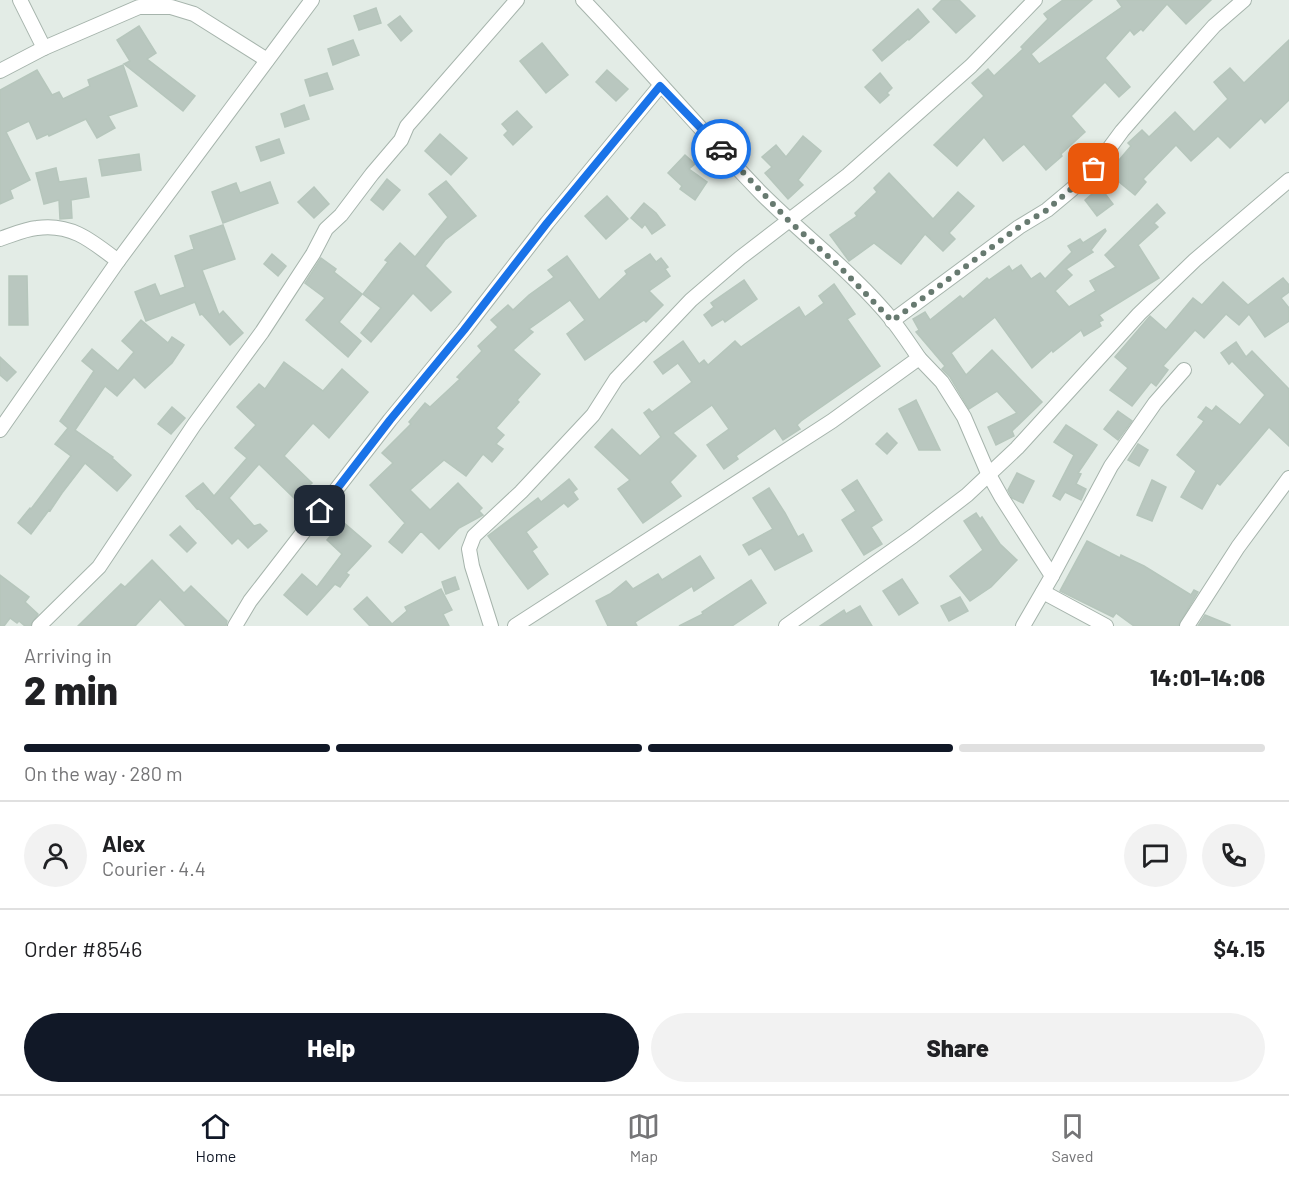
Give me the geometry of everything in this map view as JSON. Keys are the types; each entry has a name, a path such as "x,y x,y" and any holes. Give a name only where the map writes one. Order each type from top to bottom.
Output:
{"street":[{"path":"20,0 44,48"},
{"path":"0,430 118,261 312,0"},
{"path":"39,626 99,567 194,425 262,333 313,254 326,229 341,215 401,140 407,126 517,0"},
{"path":"584,0 660,86 789,221 839,266 892,321 919,358 942,382 964,417 988,473 1002,498 1052,576"},
{"path":"491,626 472,566 469,549 474,536 521,492 593,415 616,379 691,300 740,258 848,175 971,66 1035,0"},
{"path":"892,321 1019,227 1047,210 1071,190 1094,169 1122,131 1214,26 1244,0"},
{"path":"0,71 44,48 139,7 171,7 194,14 267,60"},
{"path":"235,626 250,601 390,420 660,86"},
{"path":"786,626 967,495 1017,448 1139,314 1195,260 1289,180"},
{"path":"0,239 36,228 64,228 92,240 118,261"},
{"path":"515,626 832,421 919,358"},
{"path":"1023,626 1044,592 1111,466 1155,403 1184,370"},
{"path":"1187,626 1238,547 1289,478"},
{"path":"1044,592 1106,626"}],"building":[{"path":"942,0 959,0 975,16 956,33 933,9"},
{"path":"1063,0 1092,0 1031,54 1039,64 1122,7 1117,0 1211,0 1186,24 1167,4 1143,31 1141,29 1134,35 1130,30 1105,58 1130,87 1119,97 1105,82 1071,116 1085,132 1046,170 1024,144 1003,161 984,137 957,166 934,145 984,96 972,83 988,69 994,76 1023,49 1021,47 1048,19 1044,14"},
{"path":"376,8 381,23 359,30 354,16"},
{"path":"918,9 929,22 882,61 873,50"},
{"path":"400,16 412,31 401,41 388,25"},
{"path":"139,26 156,53 147,59 195,96 183,111 124,64 130,61 117,40"},
{"path":"353,40 359,55 333,65 328,49"},
{"path":"1289,40 1289,100 1265,123 1261,118 1230,148 1218,136 1191,161 1176,145 1143,179 1146,182 1135,195 1108,173 1131,146 1128,143 1142,130 1149,137 1175,112 1194,132 1228,99 1214,82 1230,68 1244,83"},
{"path":"542,43 568,75 546,93 520,61"},
{"path":"123,65 137,106 108,116 115,128 97,138 86,119 37,139 29,121 6,132 30,180 10,190 13,198 0,204 0,90 37,70 52,95 59,92 63,99 90,86 88,80"},
{"path":"607,70 628,89 616,101 596,82"},
{"path":"327,73 333,89 310,96 305,80"},
{"path":"880,73 892,88 887,93 889,95 880,103 865,87"},
{"path":"304,105 309,119 285,127 281,114"},
{"path":"517,111 532,127 513,145 504,135 508,131 502,124"},
{"path":"440,134 467,158 451,175 425,151"},
{"path":"803,136 821,151 798,180 803,185 788,199 765,173 772,167 762,157 776,145 786,157"},
{"path":"279,139 284,153 261,161 256,147"},
{"path":"139,154 141,170 102,176 99,160"},
{"path":"685,155 695,164 689,169 707,182 695,200 680,189 682,186 668,173"},
{"path":"56,168 59,182 86,178 89,197 71,200 72,218 60,219 59,200 44,204 36,173"},
{"path":"889,173 933,219 958,192 974,206 949,233 955,239 943,251 925,234 901,264 874,243 849,261 830,235 857,216 855,213 877,192 874,188"},
{"path":"387,179 400,190 383,210 371,200"},
{"path":"446,181 476,216 445,240 425,266 451,292 431,311 413,293 371,342 361,333 381,308 363,294 388,262 385,260 400,243 415,257 448,217 429,194"},
{"path":"270,182 278,203 223,223 212,192 236,183 240,193"},
{"path":"314,187 329,204 314,218 298,202"},
{"path":"1100,187 1113,204 1097,216 1085,200"},
{"path":"607,196 628,219 606,239 585,216"},
{"path":"644,203 665,225 652,234 645,224 642,228 631,218"},
{"path":"1157,204 1165,213 1154,223 1158,227 1138,245 1159,278 1099,315 1103,320 1099,322 1101,326 1084,336 1081,330 1053,352 1052,350 1032,368 995,317 951,353 966,375 992,350 1042,402 1012,431 1014,436 996,445 988,427 1017,413 997,391 969,409 950,377 942,369 945,366 916,332 919,330 913,319 925,312 930,320 960,296 963,299 987,278 989,280 1009,266 1012,271 1021,265 1031,279 1040,273 1045,279 1072,252 1068,246 1080,239 1083,243 1105,229 1106,231 1091,250 1093,252 1066,269 1072,275 1055,291 1069,307 1096,291 1090,281 1116,267 1105,255"},
{"path":"223,225 235,259 202,270 219,315 223,311 243,333 230,345 202,314 200,315 195,302 146,321 135,292 155,284 160,296 185,287 175,256 194,249 190,236"},
{"path":"272,254 286,266 278,276 264,264"},
{"path":"650,254 656,262 661,258 668,267 665,269 670,276 649,291 663,305 646,322 644,320 585,360 567,334 585,320 570,300 529,329 533,332 513,350 540,374 496,428 504,435 496,444 503,449 492,462 483,454 466,476 444,460 410,490 430,510 458,483 482,508 479,511 483,515 459,528 439,549 421,531 402,553 389,542 405,523 370,485 393,463 382,453 411,424 409,422 425,403 430,407 460,379 457,377 482,351 478,346 498,327 491,320 508,305 513,310 554,277 548,270 567,256 599,300 627,274 625,271"},
{"path":"321,258 336,269 334,272 362,294 339,322 361,341 348,357 306,320 325,298 305,283"},
{"path":"9,276 27,276 28,325 9,325"},
{"path":"1283,278 1289,285 1289,292 1281,298 1289,308 1289,321 1265,337 1249,314 1239,325 1226,314 1204,338 1195,330 1163,366 1168,370 1156,386 1151,382 1132,406 1110,390 1128,368 1115,357 1150,316 1166,330 1193,298 1202,305 1223,282 1248,305"},
{"path":"744,280 757,299 725,322 723,319 712,326 704,315 714,307 711,303"},
{"path":"834,284 855,314 847,319 880,366 801,421 797,425 800,429 783,440 775,428 736,456 738,459 724,469 707,445 729,429 712,405 673,433 696,456 670,482 681,496 643,523 618,489 630,480 595,447 612,429 640,456 661,437 644,413 649,409 652,412 692,382 678,363 663,374 654,362 683,341 699,364 704,360 708,365 735,341 741,347 799,307 805,317 824,303 819,296"},
{"path":"141,320 168,343 172,337 184,345 172,363 145,388 134,377 117,396 105,386 75,430 113,457 131,475 117,491 85,463 31,534 18,523 71,456 55,444 68,428 60,421 94,371 82,361 92,349 118,371 134,352 122,341"},
{"path":"1236,342 1246,357 1252,351 1289,389 1289,446 1269,427 1220,485 1217,483 1202,509 1181,497 1196,471 1177,455 1204,421 1198,417 1206,407 1212,411 1216,406 1240,425 1265,395 1232,361 1229,364 1221,353"},
{"path":"0,357 16,372 7,381 0,375"},
{"path":"284,362 323,391 342,369 368,392 329,438 313,423 284,456 312,483 295,499 259,464 229,498 254,526 260,524 267,531 248,548 238,538 232,544 186,496 203,483 214,496 247,458 235,448 256,425 237,407 259,384 265,389"},
{"path":"916,400 940,450 919,450 899,409"},
{"path":"172,407 185,418 171,434 158,424"},
{"path":"1118,411 1132,421 1118,440 1104,429"},
{"path":"1066,425 1097,445 1078,473 1081,474 1076,484 1086,489 1081,500 1065,492 1060,500 1053,496 1074,455 1054,442"},
{"path":"887,433 897,443 887,454 876,444"},
{"path":"1138,444 1148,450 1139,466 1128,460"},
{"path":"1017,473 1034,481 1023,503 1012,498 1008,490"},
{"path":"569,479 577,489 573,492 578,499 568,507 564,503 526,532 537,547 532,551 548,574 528,589 488,536 538,498 541,502"},
{"path":"857,480 882,520 871,527 882,544 864,555 842,520 856,511 842,490"},
{"path":"1152,480 1166,487 1152,521 1137,515"},
{"path":"769,488 798,537 803,534 812,551 775,570 761,548 749,555 743,545 773,529 753,498"},
{"path":"976,513 980,519 982,517 1000,544 1017,560 991,587 970,601 950,576 983,550 964,521"},
{"path":"343,522 371,546 346,573 349,575 340,587 335,584 307,615 284,595 302,574 317,587 342,554 327,540"},
{"path":"180,526 196,543 187,552 170,535"},
{"path":"1087,541 1120,558 1121,555 1144,566 1191,595 1194,590 1198,592 1178,626 1134,626 1116,613 1113,617 1060,591"},
{"path":"700,556 714,578 694,591 692,586 635,622 637,626 608,626 596,601 610,594 626,581 633,589 658,574 662,580"},
{"path":"152,560 184,593 191,586 227,621 226,626 186,626 160,599 135,626 78,626 121,584 125,587"},
{"path":"0,575 29,597 25,602 38,614 30,626 25,626 19,621 17,623 10,618 4,626 0,626"},
{"path":"455,577 459,589 446,594 442,582"},
{"path":"902,579 918,603 899,615 883,591"},
{"path":"751,580 766,603 732,626 679,626 703,614 702,612"},
{"path":"441,589 452,610 443,614 449,626 370,626 354,609 367,597 392,624 407,611 405,607"},
{"path":"960,597 968,611 949,621 941,606"},
{"path":"860,606 872,626 820,626 844,610 846,614"},
{"path":"1205,615 1230,625 1230,626 1198,626"}],"way so far":[{"path":"721,149 756,188 839,266 892,321 1019,227 1047,210 1094,169"}],"route":[{"path":"320,511 547,223 660,86 721,149"}]}
